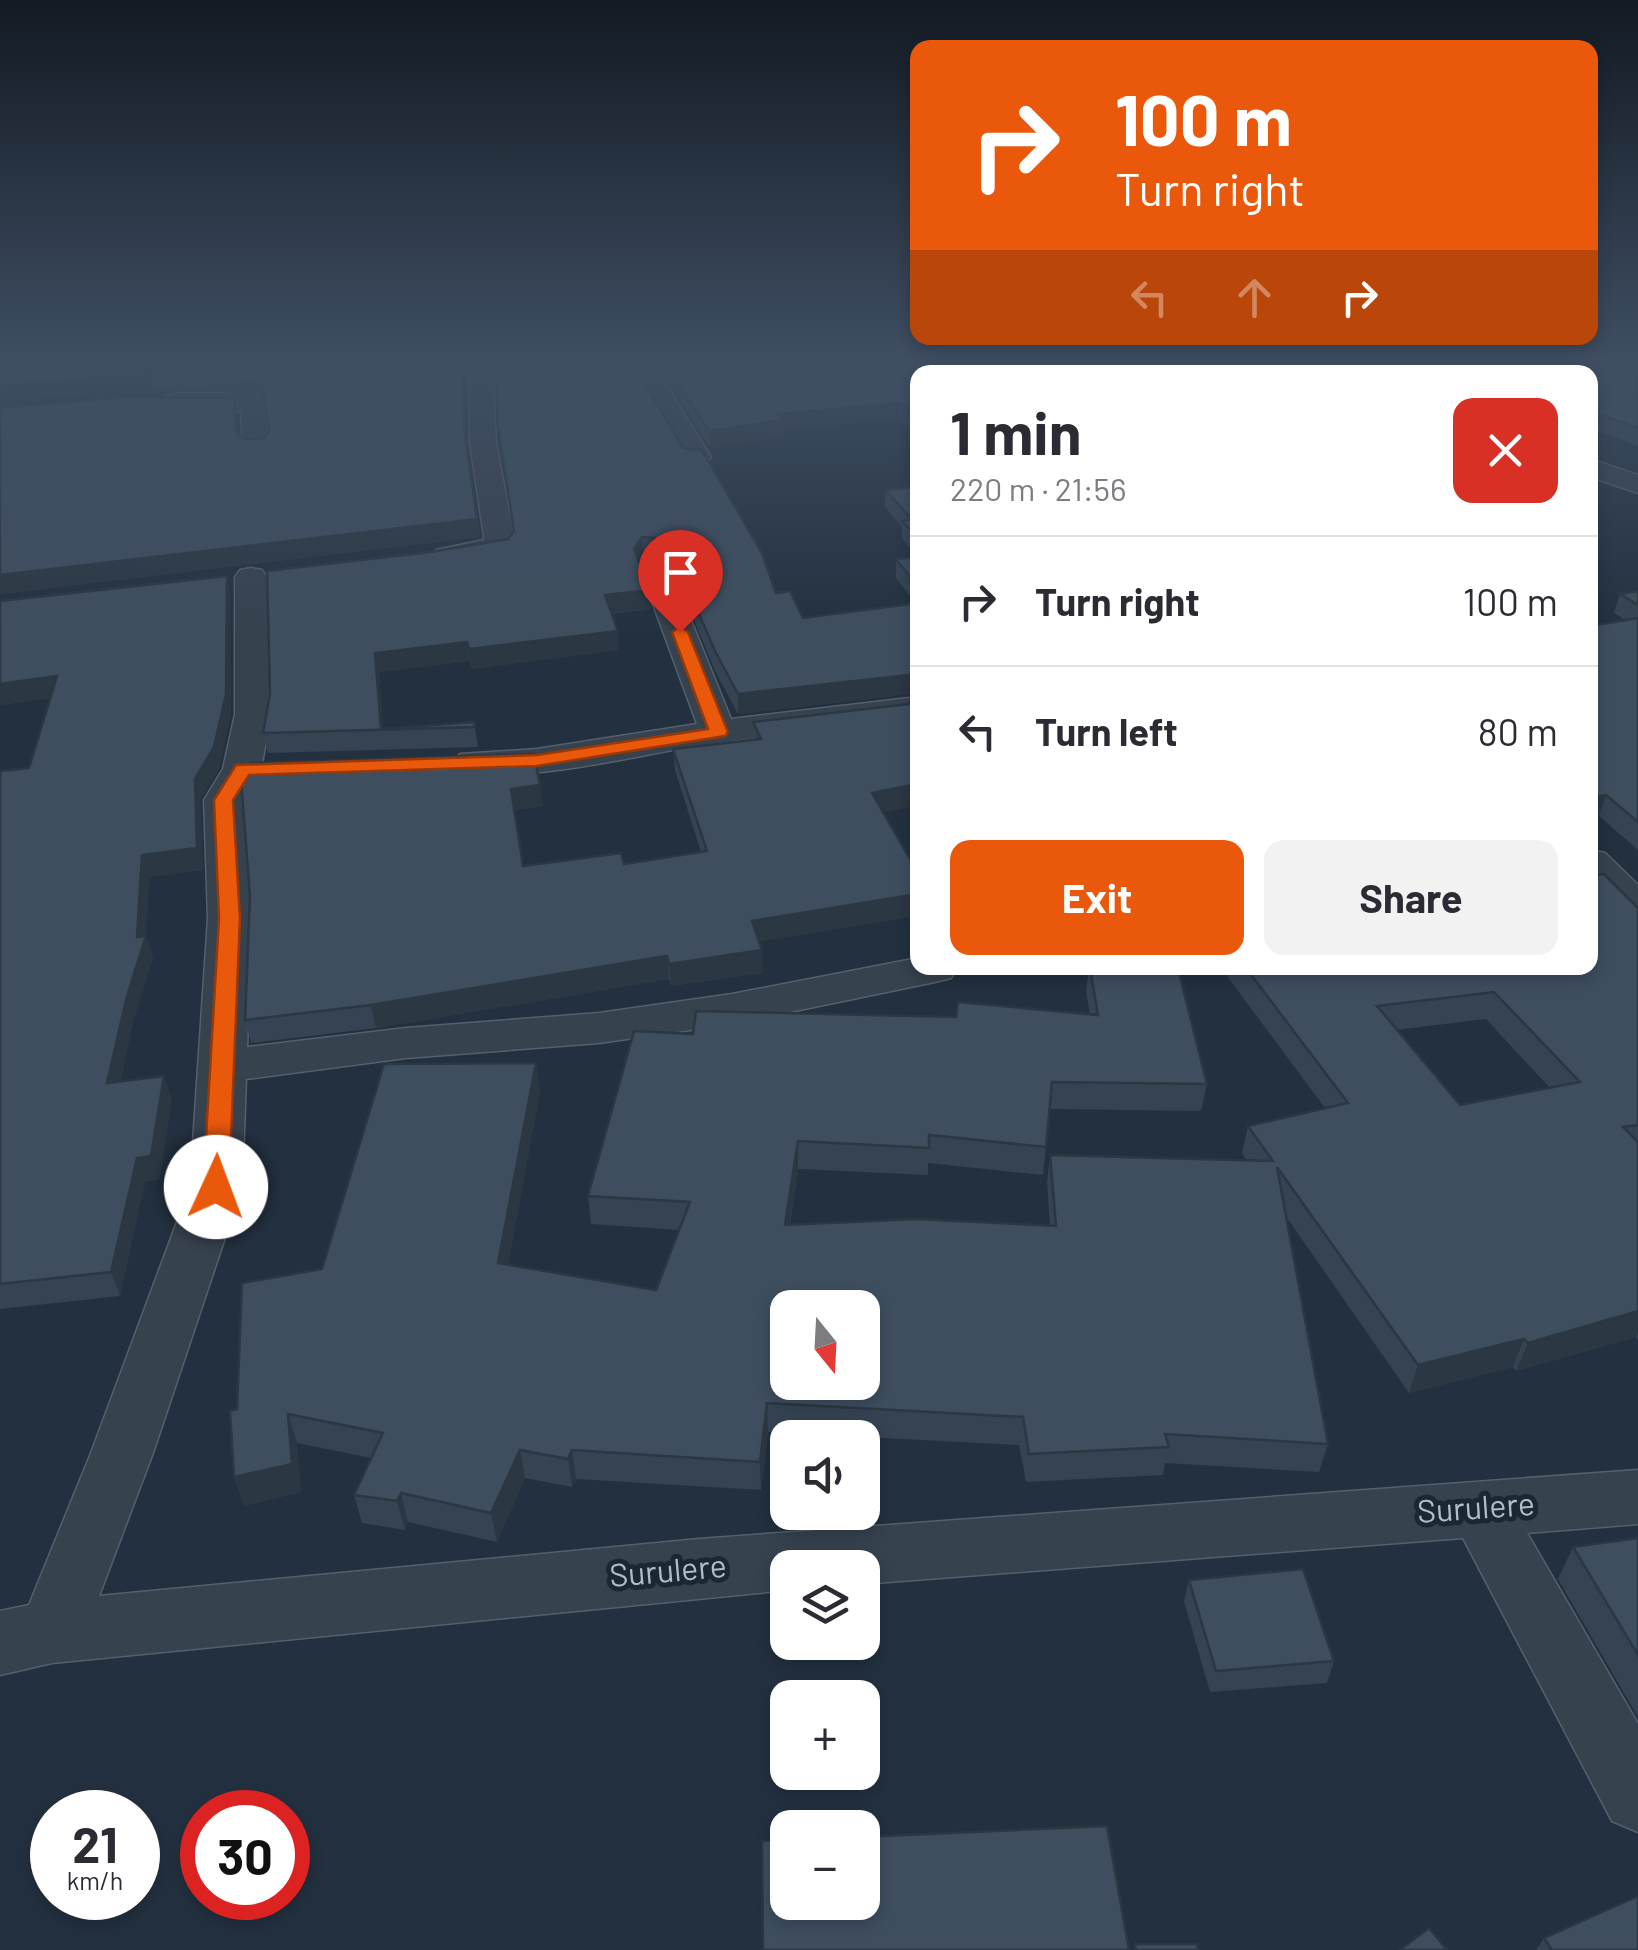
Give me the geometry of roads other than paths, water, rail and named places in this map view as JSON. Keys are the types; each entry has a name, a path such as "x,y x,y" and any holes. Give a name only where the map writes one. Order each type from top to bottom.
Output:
{"street":[{"path":"414,560 498,547 483,450"},
{"path":"692,450 697,458"},
{"path":"1598,470 1638,486"},
{"path":"654,566 718,732"},
{"path":"26,1638 122,1453 216,1187 230,918 224,800 262,768 253,714 252,577"},
{"path":"440,763 537,760 718,732 910,709"},
{"path":"1598,870 1638,908"},
{"path":"220,1066 406,1043 600,1028 732,1008 910,973"},
{"name":"Surulere","path":"26,1638 699,1568 1638,1498"},
{"path":"1479,1507 1638,1796"}]}
